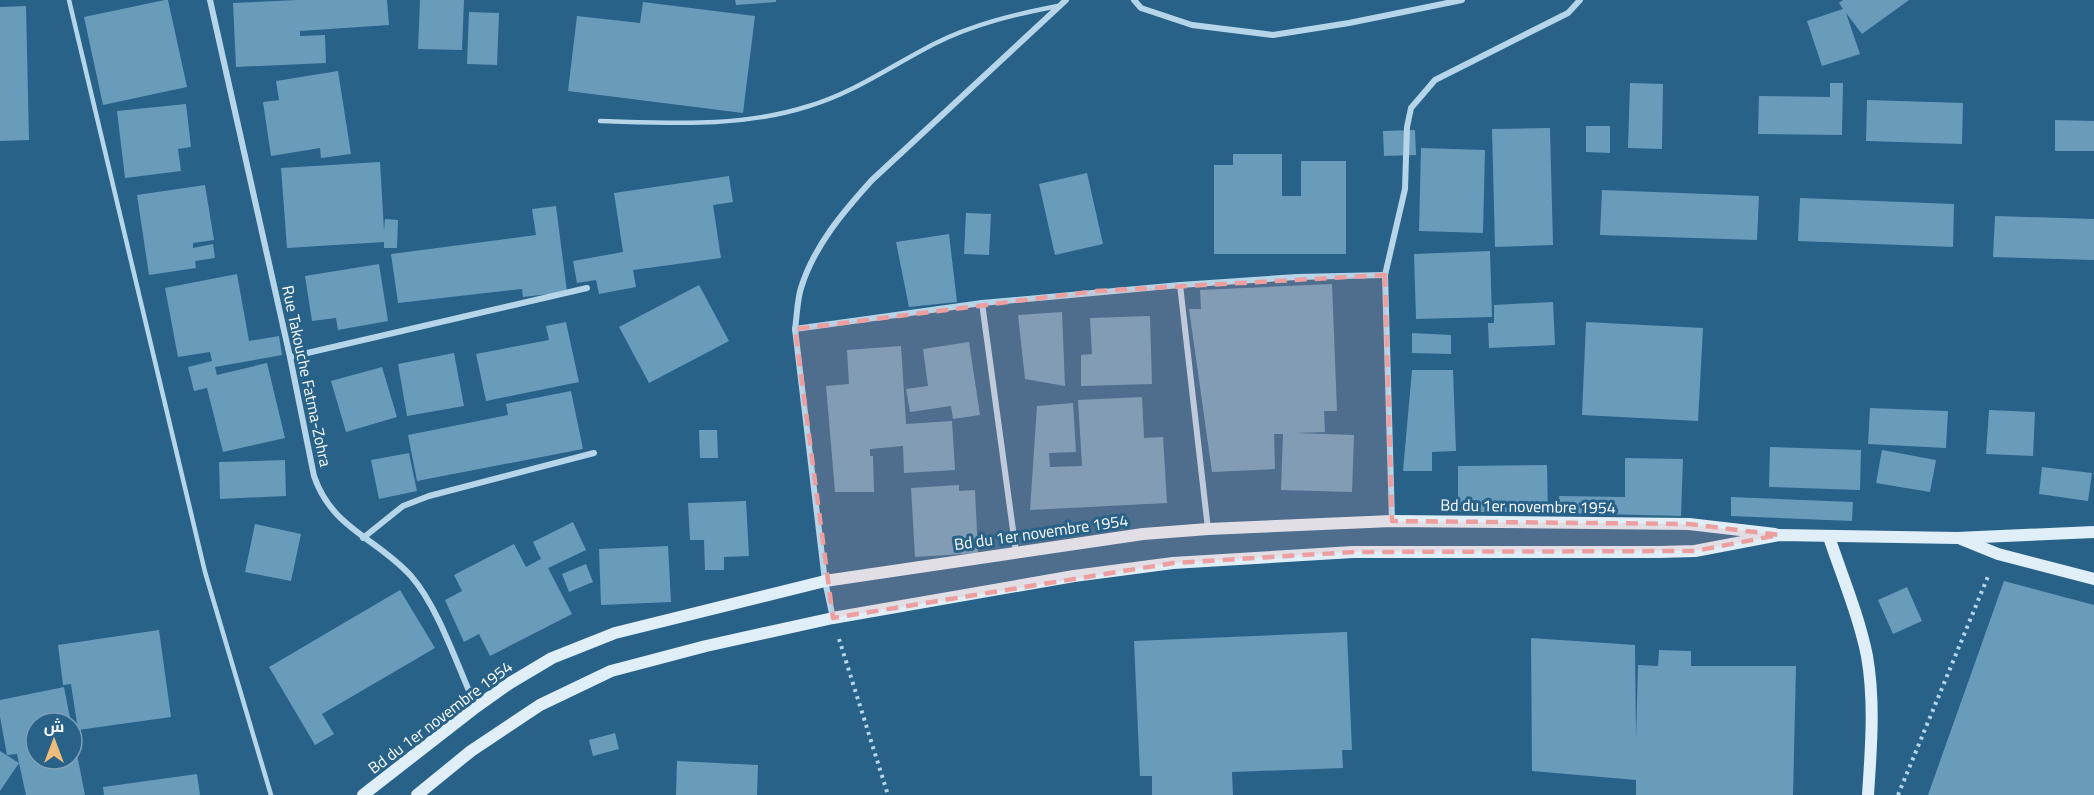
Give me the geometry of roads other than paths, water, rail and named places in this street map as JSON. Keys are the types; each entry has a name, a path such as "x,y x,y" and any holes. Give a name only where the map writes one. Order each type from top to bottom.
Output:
{"street":[{"name":"Rue Takouche Fatma-Zohra","path":"210,0 320,495 344,524 410,576 427,599 476,707"},
{"path":"1134,0 1141,8 1192,25 1273,35 1349,23 1461,0"},
{"path":"1392,521 1385,275 1405,189 1407,127 1411,108 1435,80 1560,18 1580,0"},
{"path":"833,618 825,581 795,329 800,290 811,261 847,208 872,180 1064,2"},
{"path":"795,329 982,303 1179,285 1297,277 1385,275"},
{"path":"1179,285 1208,529"},
{"path":"290,357 587,288"},
{"path":"982,303 1016,552"},
{"path":"363,538 403,506 429,496 594,453"},
{"name":"Bd du 1er novembre 1954","path":"363,795 476,707 552,658 615,633 825,581 1143,534 1208,529 1392,521 1689,524 1779,535"},
{"path":"417,795 471,751 540,705 611,671 706,646 833,618 1074,576 1173,563 1353,552 1695,551 1779,535 1957,538 2094,532"},
{"path":"1829,537 1867,656 1871,688 1872,729 1868,795"},
{"path":"1957,538 1998,554 2094,579"}],"lane":[{"path":"69,0 205,572 271,795"},
{"path":"600,121 722,124 774,116 811,106 849,90 938,42 976,27 1064,2"}]}
